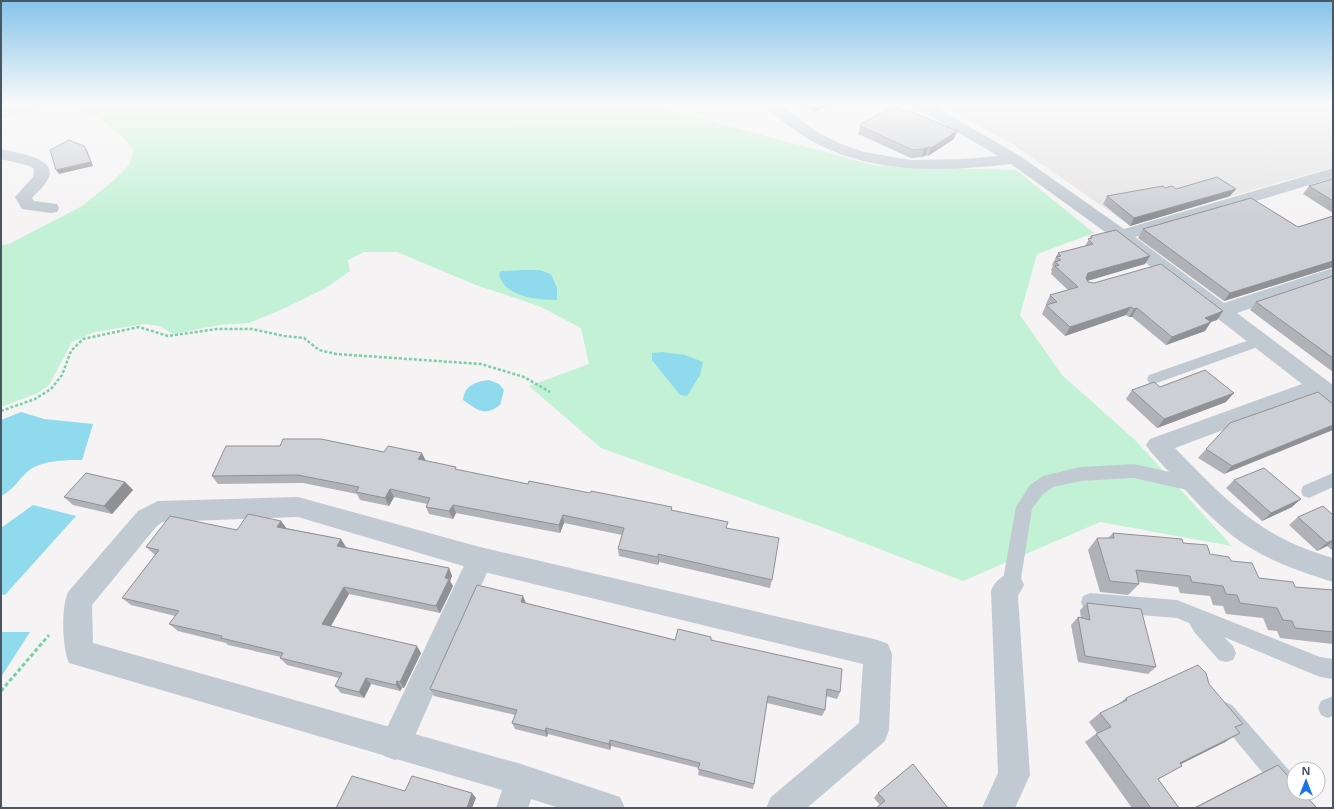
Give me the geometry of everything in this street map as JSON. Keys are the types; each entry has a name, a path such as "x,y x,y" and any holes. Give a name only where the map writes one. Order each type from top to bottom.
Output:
{"street":[{"path":"826,142 840,149 863,156 890,162 922,165 977,164 1014,159"},
{"path":"985,142 1014,159 1121,235 1155,267 1222,312 1326,391"},
{"path":"1,154 36,163 42,168 41,178 23,197 28,205 51,208"},
{"path":"1121,235 1333,173"},
{"path":"1222,312 1333,274"},
{"path":"1326,391 1158,445 1231,518 1261,542 1300,561 1333,570"},
{"path":"609,808 517,794 395,745 79,653 78,601 147,519 158,512 298,507 480,559 878,654 874,730 782,808"},
{"path":"395,745 480,559"},
{"path":"998,808 1014,775 1004,591 1011,585"}],"lane":[{"path":"1154,379 1261,341"},
{"path":"1011,585 1024,507 1036,490 1049,481 1080,474 1134,471 1199,486"},
{"path":"1309,491 1333,480"},
{"path":"1090,602 1177,609 1320,667 1333,669"},
{"path":"1196,618 1202,627 1226,653"},
{"path":"1213,697 1286,784"}],"path":[{"path":"1,410 39,396 54,385 61,376 70,351 75,344 84,339 139,327 168,336 223,328 252,329 284,336 304,338 319,350 336,354 481,364 524,377 550,392"},
{"path":"1,691 78,601"}],"shaded area":[{"path":"1008,142 1333,142 1333,167 1135,224 1122,220"}],"green space":[{"path":"127,142 787,142 877,166 1016,170 1094,233 1037,254 1020,315 1062,375 1135,440 1232,546 1100,522 963,581 822,527 601,448 529,386 589,364 581,328 539,306 476,285 397,252 364,252 348,260 350,271 326,288 285,308 249,323 219,325 173,334 160,326 144,324 95,332 72,342 49,385 38,393 1,407 1,245 9,244 82,206 112,182 129,165 134,150"}],"water":[{"path":"540,270 551,274 557,288 557,300 522,296 507,288 502,282 499,274 501,271"},
{"path":"662,352 685,355 703,362 700,375 687,396 680,395 652,360 652,353"},
{"path":"489,380 499,384 504,390 500,405 490,411 481,411 463,400 468,388 475,383"},
{"path":"21,412 44,419 93,424 82,460 68,460 38,465 26,473 12,488 1,496 1,420"},
{"path":"33,505 76,516 5,595 1,594 1,528"},
{"path":"1,632 30,632 1,677"}],"building":[{"path":"66,142 73,142 84,146 91,162 56,170 50,150"},
{"path":"895,142 941,142 931,148 928,147 913,150"},
{"path":"1217,177 1236,189 1134,218 1107,196 1163,186 1165,188 1172,186 1176,189"},
{"path":"1333,179 1333,201 1309,186"},
{"path":"1251,198 1298,227 1333,216 1333,261 1230,293 1143,229"},
{"path":"1116,230 1150,256 1088,273 1086,278 1088,282 1094,283 1161,264 1223,311 1205,318 1211,322 1172,337 1137,308 1134,309 1131,307 1070,327 1046,305 1057,302 1050,295 1078,287 1055,266 1059,265 1055,262 1061,260 1056,257 1061,256 1058,253 1093,244 1088,239 1092,238 1091,236"},
{"path":"1333,276 1333,358 1256,302"},
{"path":"1205,370 1234,393 1164,419 1132,390 1154,382 1160,387"},
{"path":"1318,392 1333,404 1333,425 1232,466 1206,449 1230,423"},
{"path":"283,439 321,439 384,452 388,446 422,453 418,459 456,467 455,469 528,484 529,481 590,493 591,491 672,507 671,510 728,522 726,528 779,538 772,580 658,554 658,557 618,549 624,528 563,515 559,525 453,505 449,511 426,507 430,498 390,489 385,498 356,492 359,487 298,475 212,476 226,446 280,446"},
{"path":"1264,468 1301,499 1271,513 1234,480"},
{"path":"86,473 125,482 104,506 64,497"},
{"path":"1323,506 1333,514 1333,540 1327,543 1298,517"},
{"path":"248,514 281,521 277,527 341,539 337,546 449,568 445,578 449,579 436,606 344,587 322,624 417,646 400,682 397,681 396,685 366,678 359,692 335,686 342,673 280,658 283,653 221,638 222,636 169,624 179,611 122,598 159,550 146,547 170,516 237,530"},
{"path":"1113,533 1182,539 1183,543 1207,545 1210,554 1229,557 1231,561 1252,563 1259,578 1293,582 1295,587 1333,590 1333,632 1295,628 1292,621 1283,620 1277,608 1240,603 1237,595 1226,594 1223,586 1192,582 1190,576 1136,570 1139,584 1110,581 1097,538 1114,538"},
{"path":"477,585 523,596 521,602 675,640 678,629 711,637 711,640 842,669 840,692 827,689 825,710 768,696 754,784 698,769 700,763 610,740 609,744 546,728 545,731 512,723 517,710 430,689"},
{"path":"1087,603 1141,609 1156,667 1085,656 1078,617 1090,620"},
{"path":"1198,665 1206,673 1209,684 1243,724 1235,727 1240,733 1180,763 1182,766 1158,779 1179,808 1151,808 1096,734 1111,727 1100,713 1127,700 1126,698"},
{"path":"913,764 948,808 876,808 885,801 878,793"},
{"path":"1278,765 1286,774 1286,801 1310,801 1317,808 1195,808"},
{"path":"352,776 405,791 412,776 472,793 467,808 336,808"}]}
